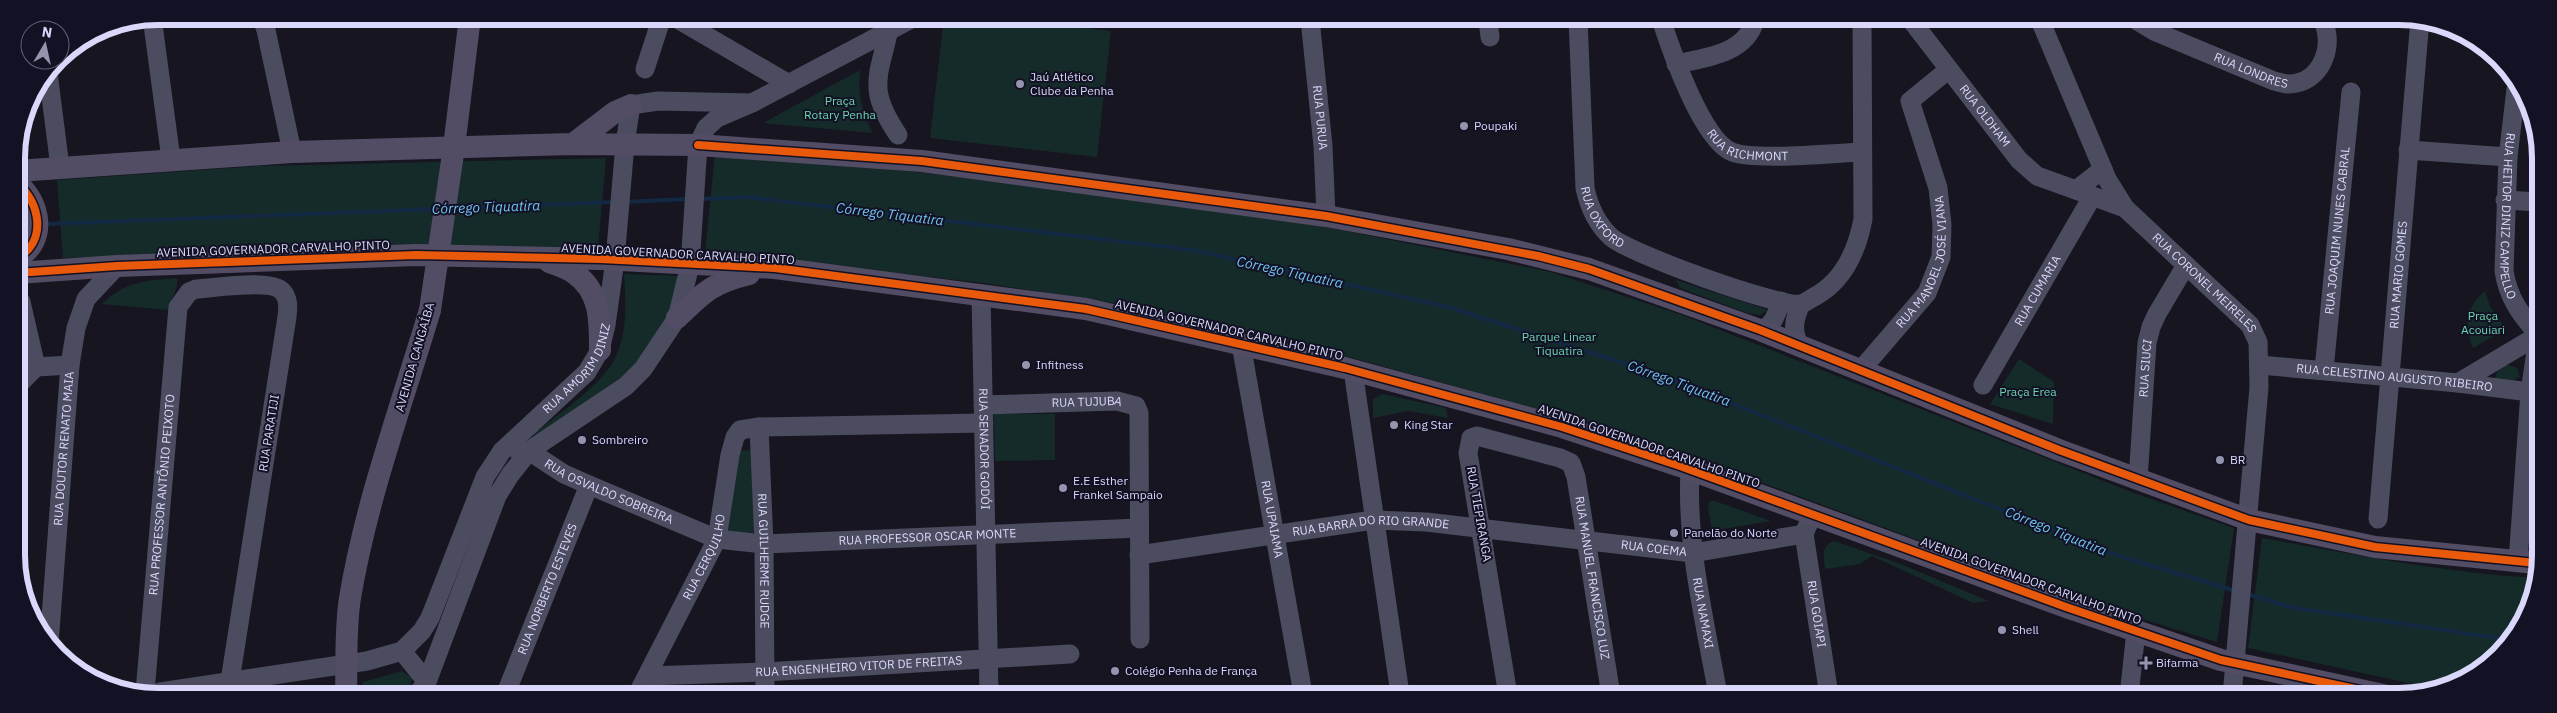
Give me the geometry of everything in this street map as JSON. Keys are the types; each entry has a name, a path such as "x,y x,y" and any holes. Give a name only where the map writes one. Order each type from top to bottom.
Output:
{"main road":[{"name":"AVENIDA CANGAÍBA","path":"346,688 346,644 350,599 360,551 430,310 454,147 469,25"},
{"path":"573,144 615,112 631,105"},
{"path":"25,170 292,152 625,144 698,152 922,161 1326,216 1538,256 1589,270 1760,330 2138,480 2249,520 2375,547 2527,563"},
{"path":"25,192 32,200 38,221 36,242 29,252 25,254"},
{"name":"AVENIDA GOVERNADOR CARVALHO PINTO","path":"25,272 117,266 416,256 541,259 616,253 775,268 1086,309 1353,370 1562,427 1690,470 1808,525 2234,664 2350,688"},
{"path":"541,259 574,273 591,293 600,316 600,350"},
{"path":"677,318 707,289 718,283 775,268"}],"street":[{"path":"153,25 171,159"},
{"path":"264,25 292,152"},
{"path":"645,69 659,25"},
{"path":"688,25 788,84"},
{"name":"RUA AMORIM DINIZ","path":"423,687 497,496 510,475 530,451 626,386 643,369 677,318 690,259 698,152 711,122 788,84 888,25"},
{"path":"890,25 876,81 880,105 898,135"},
{"name":"RUA PURUA","path":"1311,25 1323,146 1326,216"},
{"name":"RUA OXFORD","path":"1578,25 1588,203 1596,220 1612,239 1670,267 1781,301 1801,304"},
{"path":"1663,25 1676,64 1724,53 1743,40 1752,25"},
{"path":"1801,347 1794,332 1795,321 1801,304 1823,292 1847,268 1859,242 1863,220 1862,25"},
{"name":"RUA OLDHAM","path":"1916,25 1948,70 2018,160 2037,176 2126,208"},
{"name":"RUA CORONEL MEIRELES","path":"2042,25 2102,169 2126,208 2250,325 2258,342 2260,365 2249,520 2232,688"},
{"name":"RUA LONDRES","path":"2144,25 2156,32 2274,81 2290,84 2307,79 2323,63 2328,46 2324,25"},
{"name":"RUA MARIO GOMES","path":"2378,519 2419,31"},
{"name":"RUA RICHMONT","path":"1676,64 1706,125 1720,145 1732,152 1759,156 1862,152"},
{"name":"RUA MANOEL JOSÉ VIANA","path":"1860,371 1928,293 1938,270 1943,238 1938,188 1910,102 1948,70"},
{"path":"49,82 60,167"},
{"name":"RUA JOAQUIM NUNES CABRAL","path":"2324,370 2352,92"},
{"name":"RUA HEITOR DINIZ CAMPELLO","path":"2515,94 2505,200 2504,271 2506,287 2515,305 2532,327"},
{"name":"RUA AMORIM DINIZ","path":"402,651 422,631 430,618 485,477 502,451 587,372 600,350 606,325 616,253 625,144 631,105 658,101 752,103"},
{"path":"2408,150 2508,157"},
{"path":"2084,193 2102,169"},
{"name":"RUA CUMARIA","path":"1983,385 2084,193"},
{"path":"2505,200 2532,202"},
{"name":"RUA SIUCI","path":"2138,480 2147,343 2151,327 2186,265"},
{"name":"RUA DOUTOR RENATO MAIA","path":"50,633 70,365 76,328 86,299 117,266"},
{"path":"1659,294 1670,267"},
{"name":"RUA PARATIJI","path":"182,299 196,289 264,285 278,287 284,292 288,304 230,681"},
{"name":"RUA SENADOR GODÓI","path":"981,294 989,688"},
{"name":"RUA PROFESSOR ANTÔNIO PEIXOTO","path":"145,687 174,333 178,307 182,299"},
{"path":"1760,330 1766,329 1773,321 1781,301"},
{"path":"25,322 36,367"},
{"path":"2458,383 2532,337"},
{"name":"RUA UPAIAMA","path":"1241,344 1302,688"},
{"path":"25,379 36,367 70,365"},
{"name":"RUA CELESTINO AUGUSTO RIBEIRO","path":"2260,365 2390,376 2530,392"},
{"path":"1353,370 1373,520 1399,688"},
{"path":"2527,563 2530,392 2532,379"},
{"name":"RUA TUJUBA","path":"983,405 1117,402 1136,406 1139,414 1140,639"},
{"name":"RUA CERQUILHO","path":"641,688 717,539 730,454 735,437 740,430 759,427 984,423"},
{"name":"RUA GUILHERME RUDGE","path":"759,427 764,544 765,688"},
{"name":"RUA TIEPIRANGA","path":"1507,688 1482,528 1468,453 1471,438 1477,436 1494,439 1571,463"},
{"path":"502,451 530,451"},
{"name":"RUA OSVALDO SOBREIRA","path":"530,451 564,474 589,486 717,539"},
{"name":"RUA MANUEL FRANCISCO LUZ","path":"1571,463 1576,477 1610,688"},
{"name":"RUA NAMAXI","path":"1690,470 1690,518 1693,553 1717,688"},
{"name":"RUA NORBERTO ESTEVES","path":"508,688 589,486"},
{"name":"RUA BARRA DO RIO GRANDE","path":"1139,555 1373,520 1401,520 1482,528"},
{"name":"RUA COEMA","path":"1482,528 1693,553 1808,525"},
{"name":"RUA GOIAPI","path":"1808,525 1828,688"},
{"name":"RUA PROFESSOR OSCAR MONTE","path":"717,539 764,544 1139,528"},
{"path":"2130,688 2136,631"},
{"path":"185,688 346,665 402,651 423,687"},
{"name":"RUA ENGENHEIRO VITOR DE FREITAS","path":"647,676 765,672 1070,654"}],"green space":[{"name":"Jaú Atlético Clube da Penha","path":"943,25 1060,25 1111,31 1097,157 930,138"},
{"name":"Praça Rotary Penha","path":"860,70 861,103 873,133 763,123"},
{"name":"Parque Linear Tiquatira","path":"715,154 843,164 987,180 1321,226 1551,272 1682,315 2134,493 2234,528 2217,642 2090,603 1760,482 1592,424 1302,344 1098,300 976,282 705,253"},
{"path":"606,158 598,248 382,247 63,258 57,180 259,166"},
{"path":"624,274 682,276 671,313 659,335 645,354 611,385 593,399 533,437 536,432 598,381 613,362 624,330"},
{"path":"177,278 176,290 168,310 102,304 128,286 146,281"},
{"path":"1676,280 1768,310 1760,315 1747,313 1680,288"},
{"name":"Praça Acouiari","path":"2485,291 2490,306 2506,329 2473,348 2468,332 2468,317 2473,304"},
{"name":"Praça Erea","path":"2019,359 2054,382 2053,424 1990,404"},
{"path":"2506,364 2517,368 2520,377 2506,384 2495,379 2498,368"},
{"path":"1383,394 1446,408 1448,418 1408,411 1373,418 1373,399"},
{"path":"994,414 1055,414 1055,460 995,461"},
{"path":"751,450 758,490 753,535 727,534 739,451"},
{"path":"1710,501 1715,501 1771,521 1712,531 1708,507"},
{"path":"2262,538 2433,567 2530,578 2525,598 2518,614 2510,629 2499,643 2480,661 2466,670 2434,683 2421,686 2248,648"},
{"path":"1834,541 1898,563 1989,601 1973,603 1872,556 1860,564 1825,569 1825,549"},
{"path":"402,671 412,678 409,688 362,688 363,682"}],"waterway":[{"name":"Córrego Tiquatira","path":"700,199 747,197 1193,250 1448,307 1655,373 2119,556 2236,591"},
{"name":"Córrego Tiquatira","path":"625,202 688,199"},
{"name":"Córrego Tiquatira","path":"453,208 616,202"},
{"name":"Córrego Tiquatira","path":"46,224 438,209"},
{"name":"Córrego Tiquatira","path":"2247,594 2290,607 2502,639"}],"cycle path":[{"path":"698,145 922,161 1326,216 1538,256 1589,269 1760,330 2059,450 2249,520 2375,547 2532,563"},
{"path":"25,191 35,211 37,222 37,233 25,252"},
{"path":"25,272 117,266 416,255 601,259 775,268 1086,309 1345,368 1562,427 1680,466 2066,607 2221,660 2351,688"}],"place":[{"name":"Jaú Atlético Clube da Penha","path":"1020,84"},
{"name":"Poupaki","path":"1464,126"},
{"name":"Infitness","path":"1026,365"},
{"name":"King Star","path":"1394,425"},
{"name":"Sombreiro","path":"582,440"},
{"name":"BR","path":"2220,460"},
{"name":"E.E Esther Frankel Sampaio","path":"1063,488"},
{"name":"Panelão do Norte","path":"1674,533"},
{"name":"Shell","path":"2002,630"},
{"name":"Bifarma","path":"2146,663"},
{"name":"Colégio Penha de França","path":"1115,671"}]}
